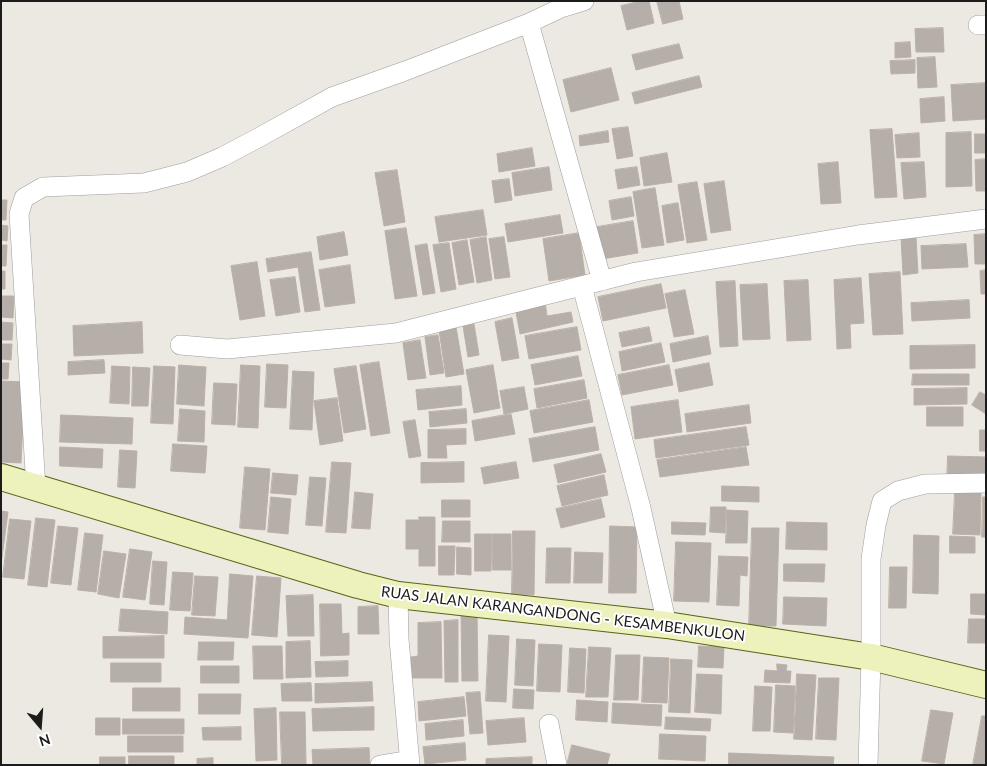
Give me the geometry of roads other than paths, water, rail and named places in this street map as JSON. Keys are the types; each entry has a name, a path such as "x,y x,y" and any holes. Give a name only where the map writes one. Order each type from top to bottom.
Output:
{"main road":[{"name":"RUAS JALAN KARANGANDONG - KESAMBENKULON","path":"1,477 358,585 398,594 667,625 872,657 986,685"}],"street":[{"path":"36,488 19,214 24,198 43,187 144,184 186,172 222,157 332,97 405,71 530,23 561,8 584,1"},
{"path":"530,23 602,281"},
{"path":"180,345 227,349 396,333 636,272 858,235 986,219"},
{"path":"582,286 641,508 667,625"},
{"path":"868,765 872,657 870,559 882,501 898,491 925,484 986,483"},
{"path":"380,765 410,762 399,639 398,594"},
{"path":"549,724 558,765"}]}
